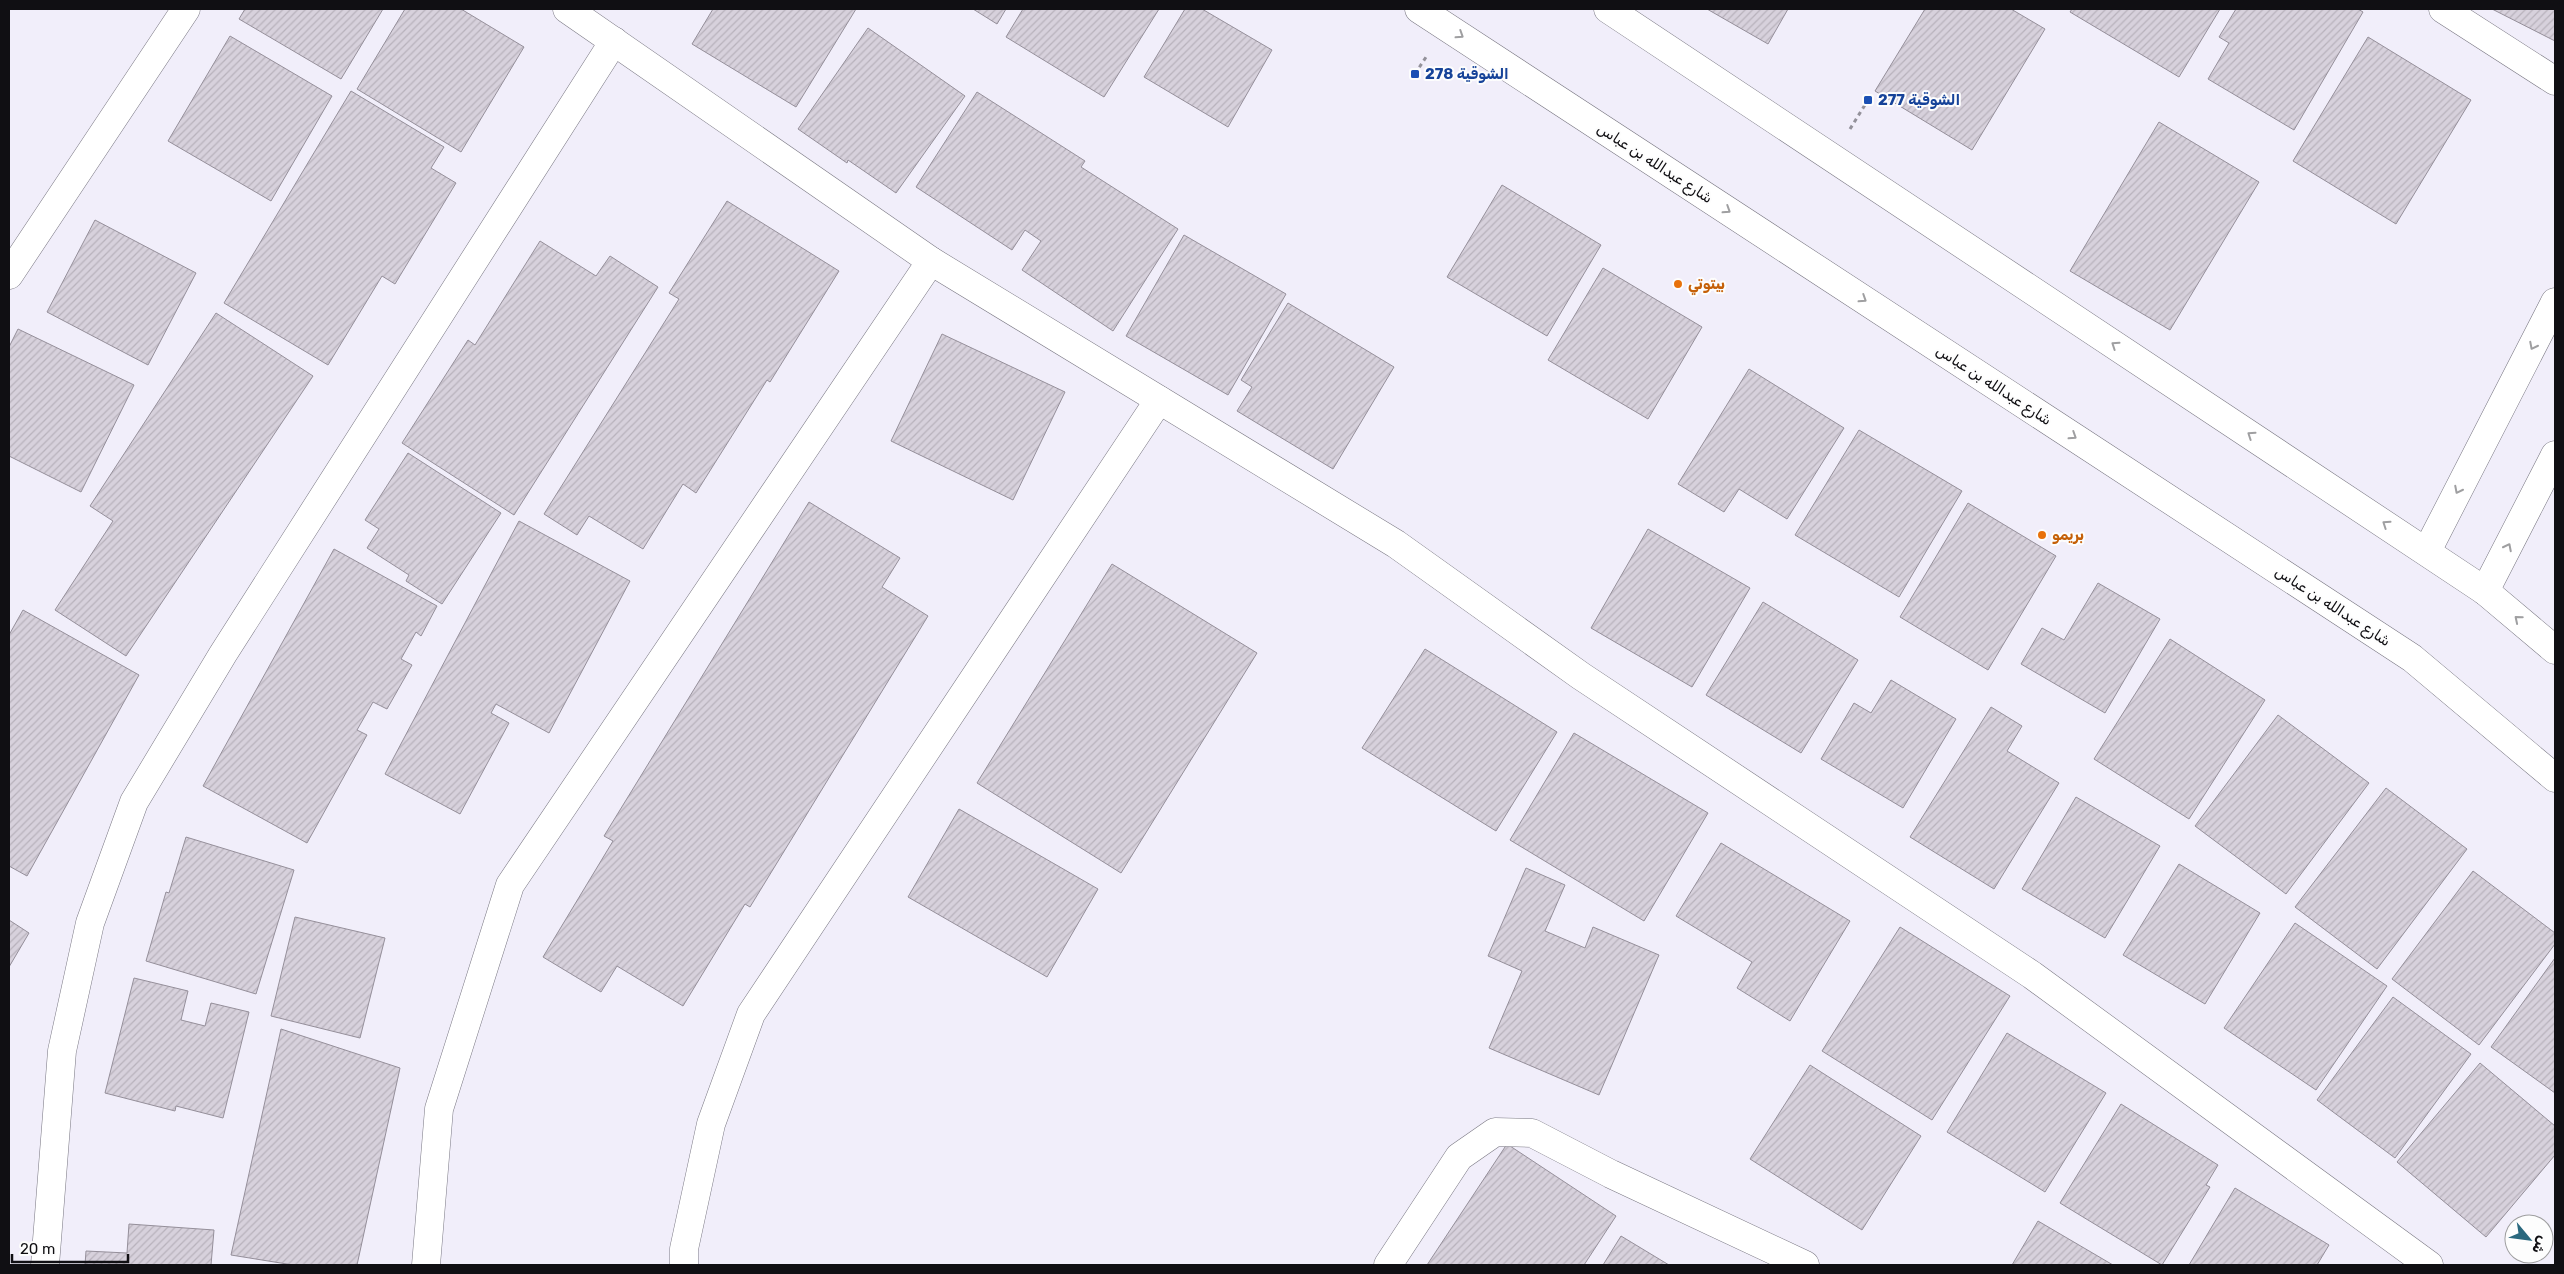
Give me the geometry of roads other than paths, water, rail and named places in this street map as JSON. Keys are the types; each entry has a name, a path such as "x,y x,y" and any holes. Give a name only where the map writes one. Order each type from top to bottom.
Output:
{"street":[{"path":"9,275 186,9"},
{"path":"567,9 931,260 1396,544 1581,676 2032,975 2429,1265"},
{"name":"شارع عبدالله بن عباس","path":"1419,9 2412,658 2555,778"},
{"path":"1608,9 2427,551 2485,591 2555,650"},
{"path":"2443,9 2555,81"},
{"path":"45,1265 62,1051 90,923 134,802 228,646 614,41"},
{"path":"426,1265 439,1109 510,885 931,260"},
{"path":"2427,551 2555,302"},
{"path":"684,1265 684,1249 711,1124 751,1014 1159,400"},
{"path":"2485,591 2555,455"},
{"path":"1388,1265 1459,1157 1495,1132 1532,1133 1611,1174 1805,1265"}],"place":[{"name":"الشوقية 278","path":"1415,74"},
{"name":"الشوقية 277","path":"1868,100"},
{"name":"بيتوتي","path":"1678,284"},
{"name":"بريمو","path":"2042,535"}]}
